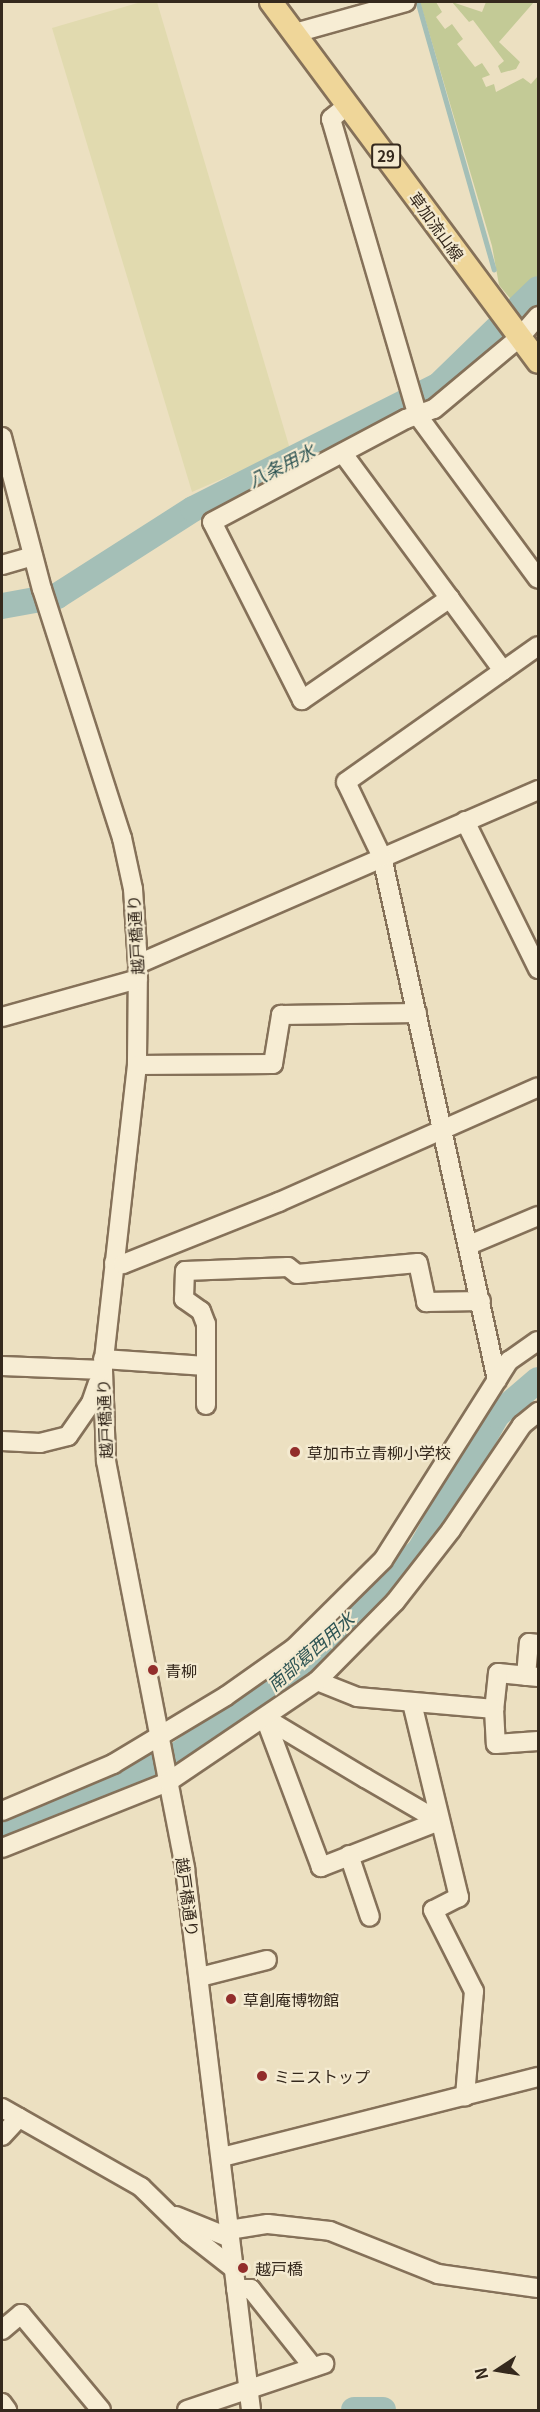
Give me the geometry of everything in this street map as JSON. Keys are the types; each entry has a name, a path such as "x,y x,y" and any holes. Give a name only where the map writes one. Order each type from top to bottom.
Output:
{"main road":[{"name":"草加流山線","path":"272,2 538,362"}],"street":[{"path":"295,33 406,2"},
{"path":"348,105 331,119 418,416 538,579"},
{"path":"450,598 302,700 212,522 434,409 520,337 538,316"},
{"name":"越戸橋通り","path":"2,437 42,589 122,838 133,889 138,971 137,1065 103,1365 109,1492 168,1778 200,1977 251,2410"},
{"path":"344,455 503,671"},
{"path":"2,566 33,556"},
{"path":"497,1380 382,857 346,782 538,646"},
{"path":"2,1017 138,971 382,857 538,790"},
{"path":"465,821 538,969"},
{"path":"137,1065 273,1064 281,1015 417,1012"},
{"path":"114,1263 123,1264 279,1202 538,1088"},
{"path":"469,1245 538,1216"},
{"path":"206,1406 206,1324 201,1311 184,1299 185,1271 288,1267 297,1274 418,1263 426,1302 481,1301"},
{"path":"2,1811 93,1774 160,1741 262,1672 357,1590 401,1534 509,1361 538,1341"},
{"path":"2,1441 39,1443 68,1436 91,1403 103,1365"},
{"path":"2,1366 206,1366"},
{"path":"2,1848 168,1778 266,1718 317,1681 395,1602 451,1530 522,1425 538,1412"},
{"path":"538,1644 529,1643 532,1676 498,1673 494,1709 496,1744 538,1741"},
{"path":"317,1681 349,1695 412,1703 494,1709"},
{"path":"412,1703 459,1897 433,1910 474,1991 465,2097"},
{"path":"266,1718 439,1821"},
{"path":"266,1718 321,1868 439,1821"},
{"path":"349,1855 370,1917"},
{"path":"200,1977 267,1960"},
{"path":"222,2157 538,2078"},
{"path":"2,2108 141,2187 188,2233 234,2269"},
{"path":"2,2136 19,2118"},
{"path":"171,2214 230,2234 268,2224 330,2231 438,2274 538,2288"},
{"path":"187,2410 319,2366 251,2289 236,2289"},
{"path":"2,2330 21,2314 101,2410"},
{"path":"2,2403 7,2410"}],"shaded area":[{"path":"141,2 157,2 290,449 192,492 52,28"}],"green space":[{"path":"420,2 436,2 442,12 436,17 445,29 452,24 463,39 457,44 475,67 482,63 490,75 482,78 486,87 494,84 496,92 523,78 531,84 538,76 538,284 519,309 499,285 492,246"},
{"path":"452,2 482,12 486,2 534,2 499,42 520,62 516,69 501,73 498,66 504,61 473,20 469,22"}],"waterway":[{"path":"418,2 494,269"},
{"name":"八条用水","path":"2,606 57,596 193,509 438,386 538,289"},
{"name":"南部葛西用水","path":"2,1827 179,1754 294,1671 420,1550 497,1415 538,1380"},
{"path":"354,2410 383,2410"}],"place":[{"name":"草加市立青柳小学校","path":"295,1452"},
{"name":"青柳","path":"153,1670"},
{"name":"草創庵博物館","path":"231,1999"},
{"name":"ミニストップ","path":"262,2076"},
{"name":"越戸橋","path":"243,2268"}]}
